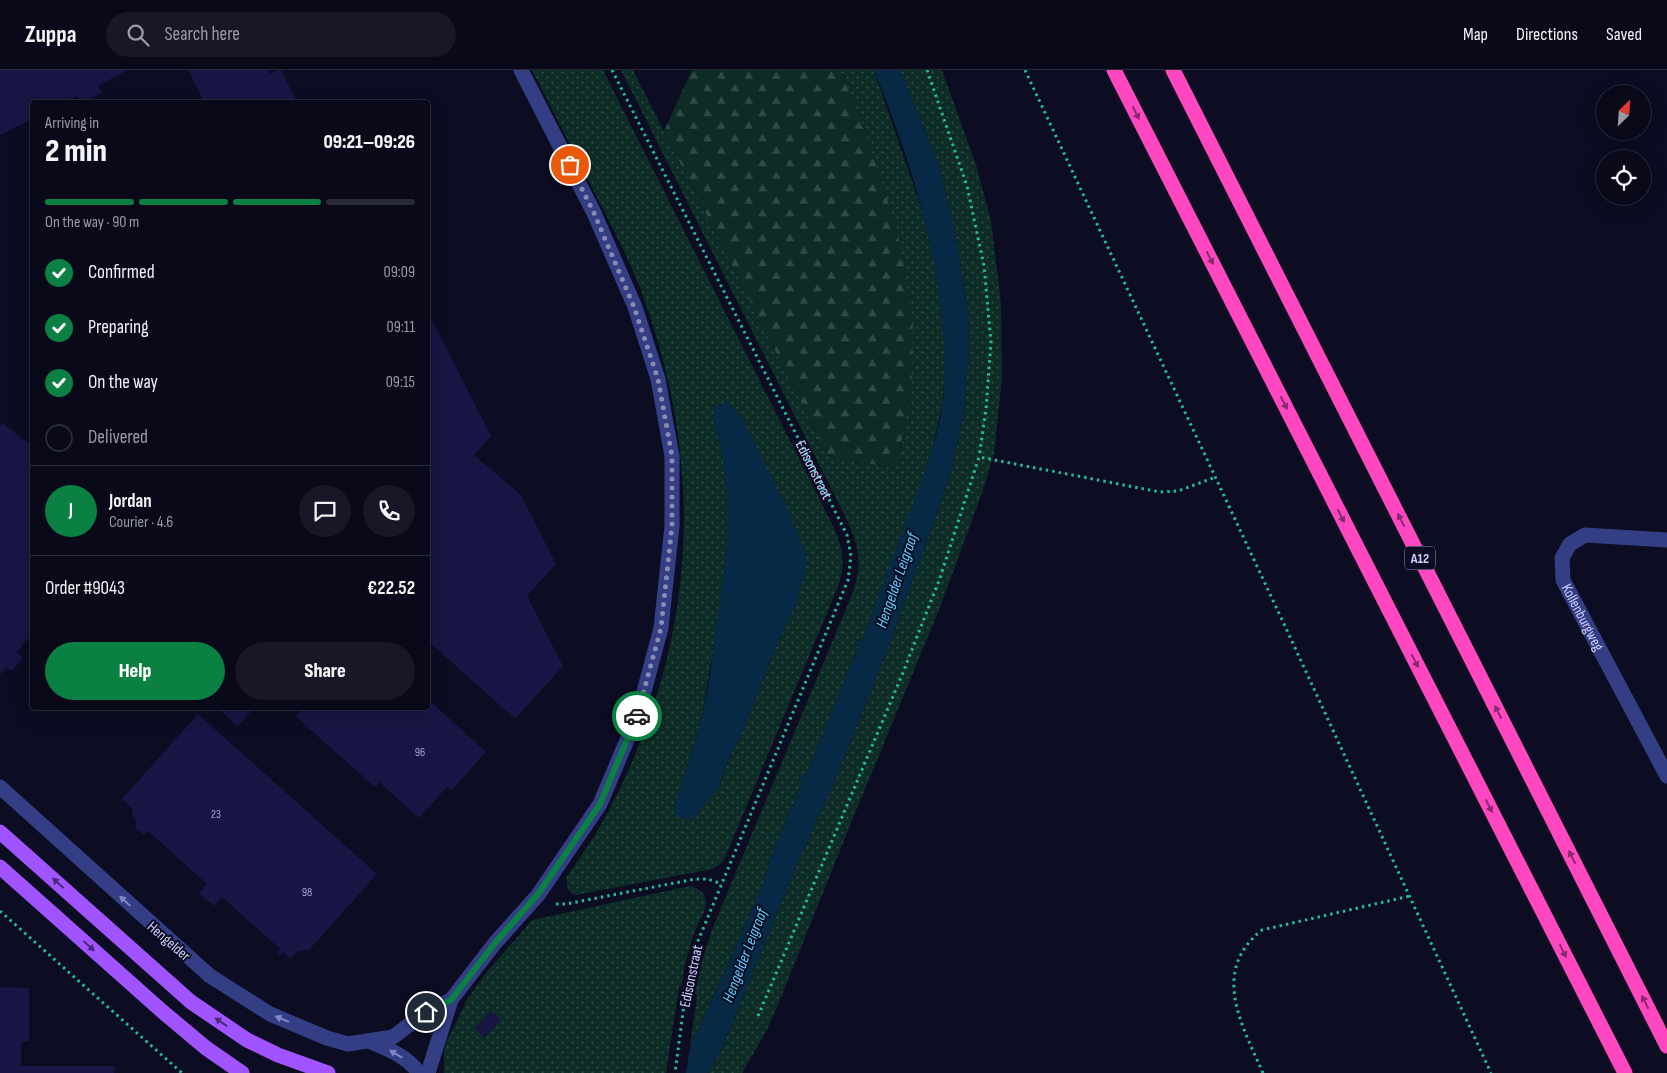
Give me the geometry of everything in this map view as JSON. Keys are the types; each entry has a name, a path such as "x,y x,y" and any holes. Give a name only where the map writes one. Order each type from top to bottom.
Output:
{"highway":[{"path":"1114,70 1625,1073"},
{"name":"A12","path":"1173,70 1667,1046"}],"main road":[{"name":"Hengelder","path":"0,832 191,1002 247,1040 278,1055 328,1073"},
{"path":"0,867 163,1012 206,1048 242,1073"}],"street":[{"path":"428,1073 451,1000 495,943 538,894 600,804 638,714 661,628 672,526 672,456 658,379 634,307 594,213 521,70"},
{"name":"Kollenburgweg","path":"1667,540 1585,535 1570,544 1562,558 1563,580 1667,776"},
{"name":"Hengelder","path":"0,786 210,976 270,1014 327,1038 348,1044 393,1037 426,1012 451,1000"},
{"path":"368,1040 390,1050 413,1064 420,1073"}],"path":[{"name":"Edisonstraat","path":"612,70 847,535 850,556 848,580 698,940 685,997 676,1073"},
{"path":"758,1016 902,675 940,578 979,457 986,409 991,342 984,266 967,186 927,70"},
{"path":"1025,70 1216,477 1491,1073"},
{"path":"979,457 1160,492 1178,491 1216,477"},
{"path":"538,894 551,904 566,904 696,879 708,879 722,884"},
{"path":"1263,1073 1237,1013 1233,996 1240,956 1250,940 1262,930 1410,896"},
{"path":"0,911 182,1073"}],"green space":[{"path":"532,70 603,70 830,520 840,544 843,559 839,584 724,860 712,869 576,895 568,890 566,878 608,812 637,749 660,686 675,622 682,558 683,493 677,428 663,362 643,296 618,239","holes":["723,460 778,640 718,788 674,809 700,726 716,635 727,547 727,490"]},
{"path":"621,70 633,70 829,457 895,468 902,443 897,229 862,122 840,70 874,70 924,216 935,263 946,367 942,406 929,463 862,641 857,640 855,645 859,647 806,776 801,774 799,779 803,781 770,859 764,882 690,1047 697,996 695,993 711,932 853,592 859,562 854,536 845,516"},
{"path":"692,70 840,70 862,122 897,229 913,320 912,388 896,468 829,457 664,131"},
{"path":"900,70 942,70 976,165 991,221 1001,303 1002,377 994,454 982,493 939,610 767,1030 742,1073 707,1073 720,1053 799,859 831,789 889,645 952,467 964,413 969,351 968,311 956,238 939,165"},
{"path":"690,886 703,893 706,905 695,930 686,960 681,987 679,987 666,1073 444,1073 444,1051 447,1041 468,998 486,973 532,920"}],"water":[{"name":"Hengelder Leigraaf","path":"874,70 900,70 939,165 956,238 968,312 969,351 964,413 952,467 889,645 831,789 799,859 720,1053 707,1073 686,1073 690,1047 764,882 770,859 803,781 798,779 801,774 806,776 859,647 855,645 857,639 862,641 926,469 942,408 945,380 944,352 940,299 934,265 919,199 909,166"},
{"path":"727,401 743,420 786,506 808,561 797,602 771,658 718,788 694,817 689,819 676,816 674,809 700,726 710,676 727,547 727,490 723,460 713,417 715,408"}],"building":[{"path":"0,70 128,70 98,86 102,93 88,100 81,100 78,96 69,100 30,100 30,120 0,135"},
{"path":"188,70 268,70 270,74 281,70 296,100 203,100"},
{"path":"430,316 491,436 474,455 521,495 556,564 527,596 563,666 515,719 430,643"},
{"path":"2,423 30,444 30,641 27,639 17,653 23,658 12,671 6,667 0,675 0,426"},
{"path":"430,701 486,752 451,791 447,787 419,818 379,782 375,787 295,716 301,710 430,710"},
{"path":"219,710 252,710 238,726"},
{"path":"198,714 377,874 309,950 298,951 290,959 283,952 280,956 276,953 280,949 222,897 214,906 199,893 207,884 148,831 144,835 136,828 136,820 133,818 132,808 122,799"},
{"path":"0,987 29,988 29,1041 21,1041 21,1066 115,1066 114,1073 0,1073"},
{"path":"491,1011 501,1020 485,1038 475,1028"}],"way so far":[{"path":"570,165 594,213 634,307 658,379 672,456 672,526 661,628 637,716"}],"route":[{"path":"426,1012 451,1000 495,943 538,894 600,804 637,716"}]}
